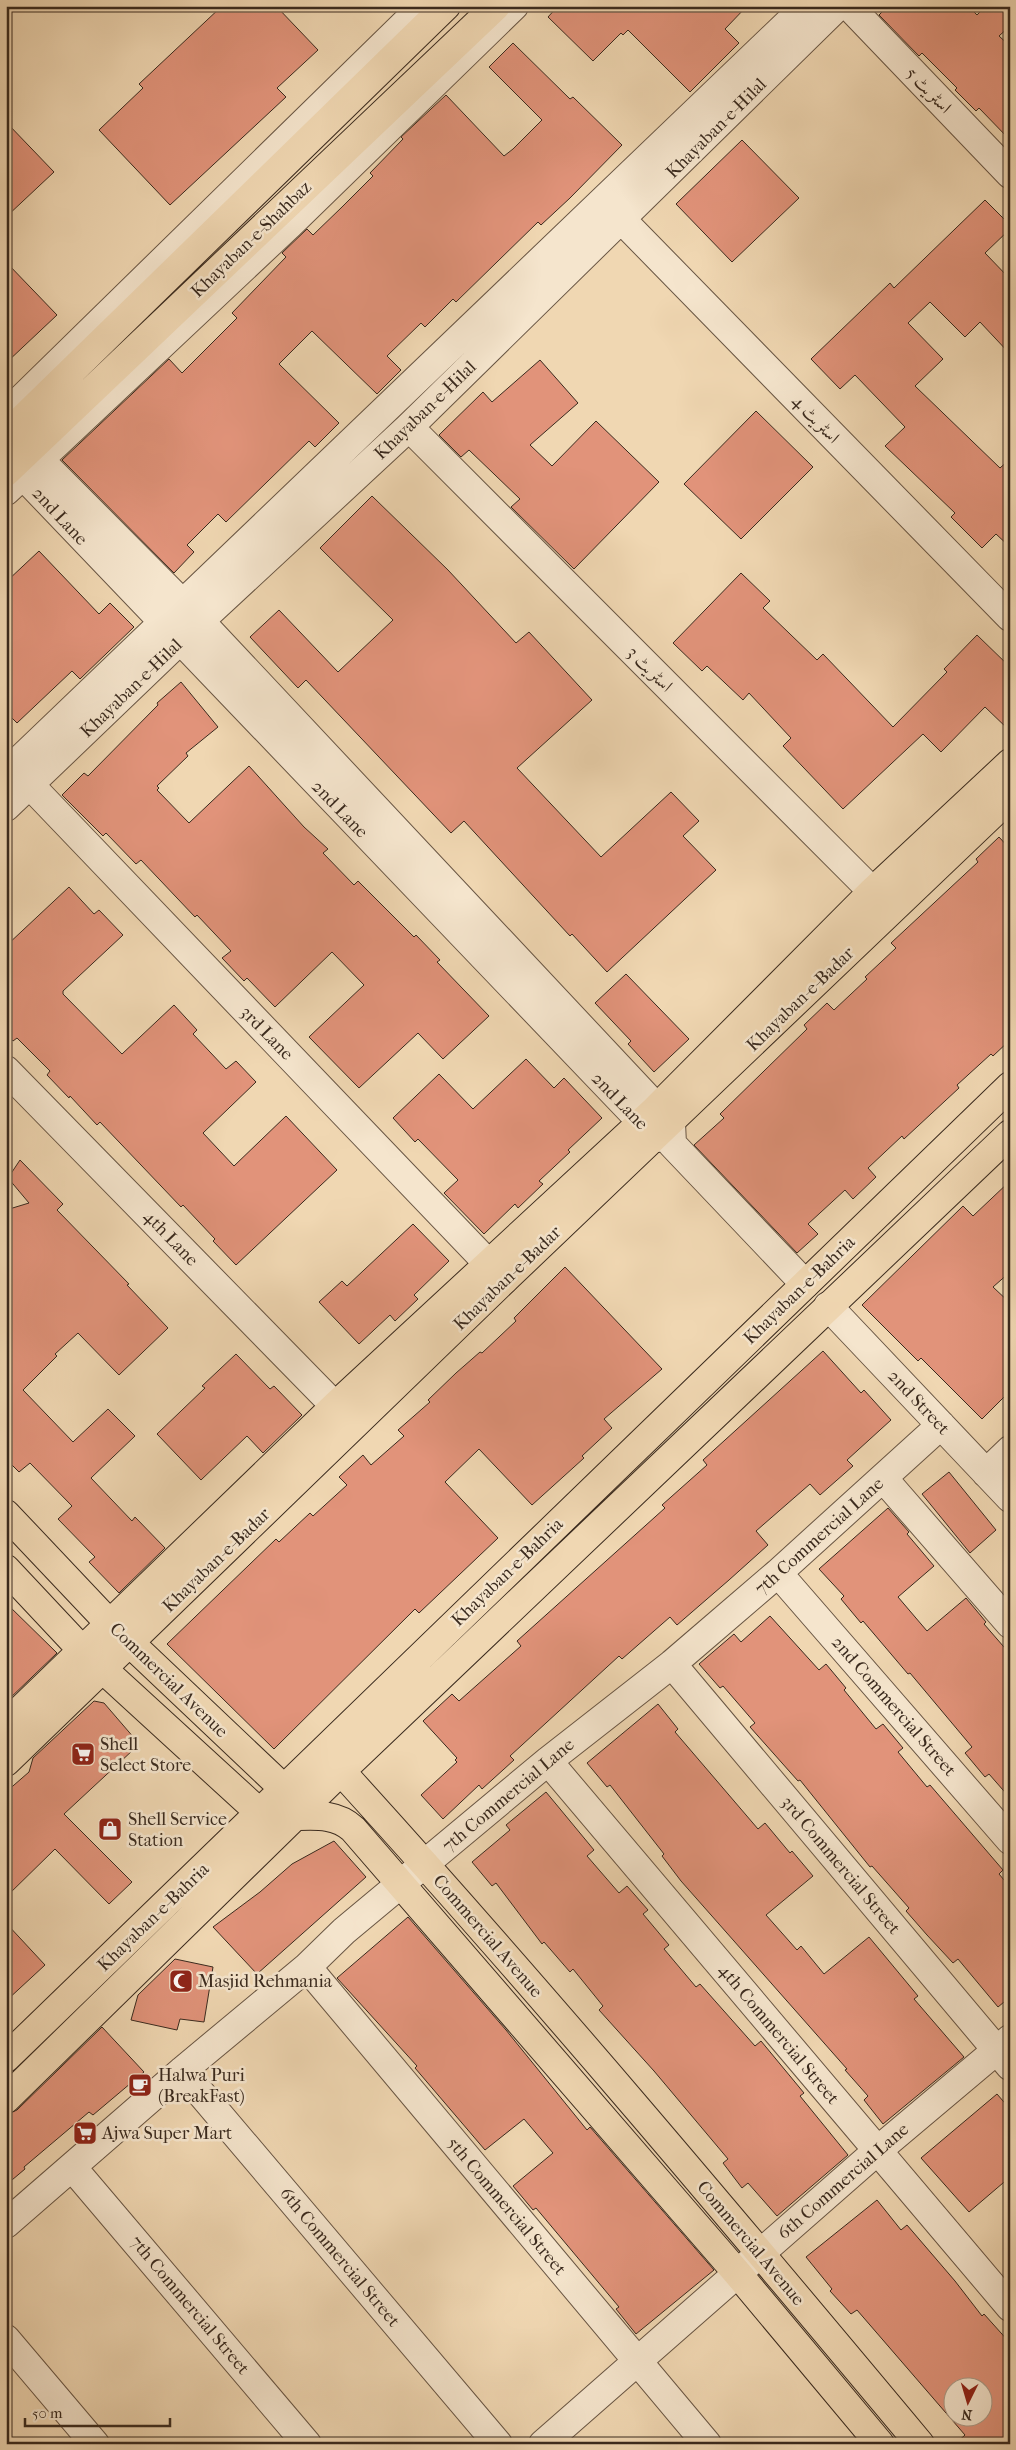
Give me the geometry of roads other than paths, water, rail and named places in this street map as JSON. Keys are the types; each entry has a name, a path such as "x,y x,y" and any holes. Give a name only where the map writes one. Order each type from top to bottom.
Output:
{"main road":[{"name":"Khayaban-e-Shahbaz","path":"6,435 446,6"},
{"name":"Khayaban-e-Shahbaz","path":"19,469 496,6"},
{"name":"Khayaban-e-Badar","path":"659,1127 873,891 1010,763"},
{"name":"Khayaban-e-Badar","path":"6,1762 103,1669 120,1634 335,1406 496,1272 659,1127 892,910 1010,797"},
{"name":"Khayaban-e-Bahria","path":"6,2058 1010,1086"},
{"name":"Khayaban-e-Bahria","path":"6,2099 338,1774 1010,1134"},
{"name":"Khayaban-e-Badar","path":"6,1724 82,1650 120,1634 496,1272"},
{"name":"Commercial Avenue","path":"6,1514 120,1634 283,1788"},
{"path":"550,1531 571,1551"},
{"name":"Commercial Avenue","path":"6,1569 82,1650 260,1814 281,1818 321,1816 345,1822 401,1884 738,2274 880,2444"},
{"name":"Commercial Avenue","path":"338,1774 350,1780 425,1863 761,2253 920,2444"},
{"path":"283,1788 338,1774"},
{"path":"225,1847 230,1818 229,1785"}],"street":[{"path":"6,414 424,6"},
{"path":"514,6 290,224 19,469 191,612 659,1127 805,1284"},
{"path":"191,612 578,223 806,6"},
{"name":"Khayaban-e-Hilal","path":"6,807 18,779 191,612 409,427 598,244 838,6"},
{"name":"اسٹریٹ 5","path":"849,6 1010,174"},
{"name":"اسٹریٹ 4","path":"622,220 1010,617"},
{"path":"578,223 598,244"},
{"name":"اسٹریٹ 3","path":"409,427 892,910"},
{"name":"2nd Lane","path":"19,469 171,632 659,1127"},
{"name":"3rd Lane","path":"18,779 496,1272"},
{"name":"4th Lane","path":"6,1070 335,1406"},
{"name":"2nd Street","path":"828,1306 1010,1498"},
{"name":"7th Commercial Lane","path":"6,2224 182,2071 307,1967 344,1931 548,1760 672,1664 778,1573 941,1425"},
{"path":"986,1473 1010,1450"},
{"path":"883,1478 1010,1624"},
{"name":"2nd Commercial Street","path":"778,1573 1010,1840"},
{"name":"3rd Commercial Street","path":"672,1664 1005,2052"},
{"name":"4th Commercial Street","path":"548,1760 1010,2307"},
{"name":"5th Commercial Street","path":"307,1967 707,2444"},
{"name":"6th Commercial Lane","path":"543,2444 877,2151 1005,2052"},
{"name":"6th Commercial Street","path":"182,2071 498,2444"},
{"name":"7th Commercial Street","path":"72,2167 307,2444"},
{"path":"6,2339 95,2444"}],"place":[{"name":"Shell Select Store","path":"83,1754"},
{"name":"Shell Service Station","path":"110,1829"},
{"name":"Masjid Rehmania","path":"181,1981"},
{"name":"Halwa Puri (BreakFast)","path":"140,2085"},
{"name":"Ajwa Super Mart","path":"85,2133"}]}
